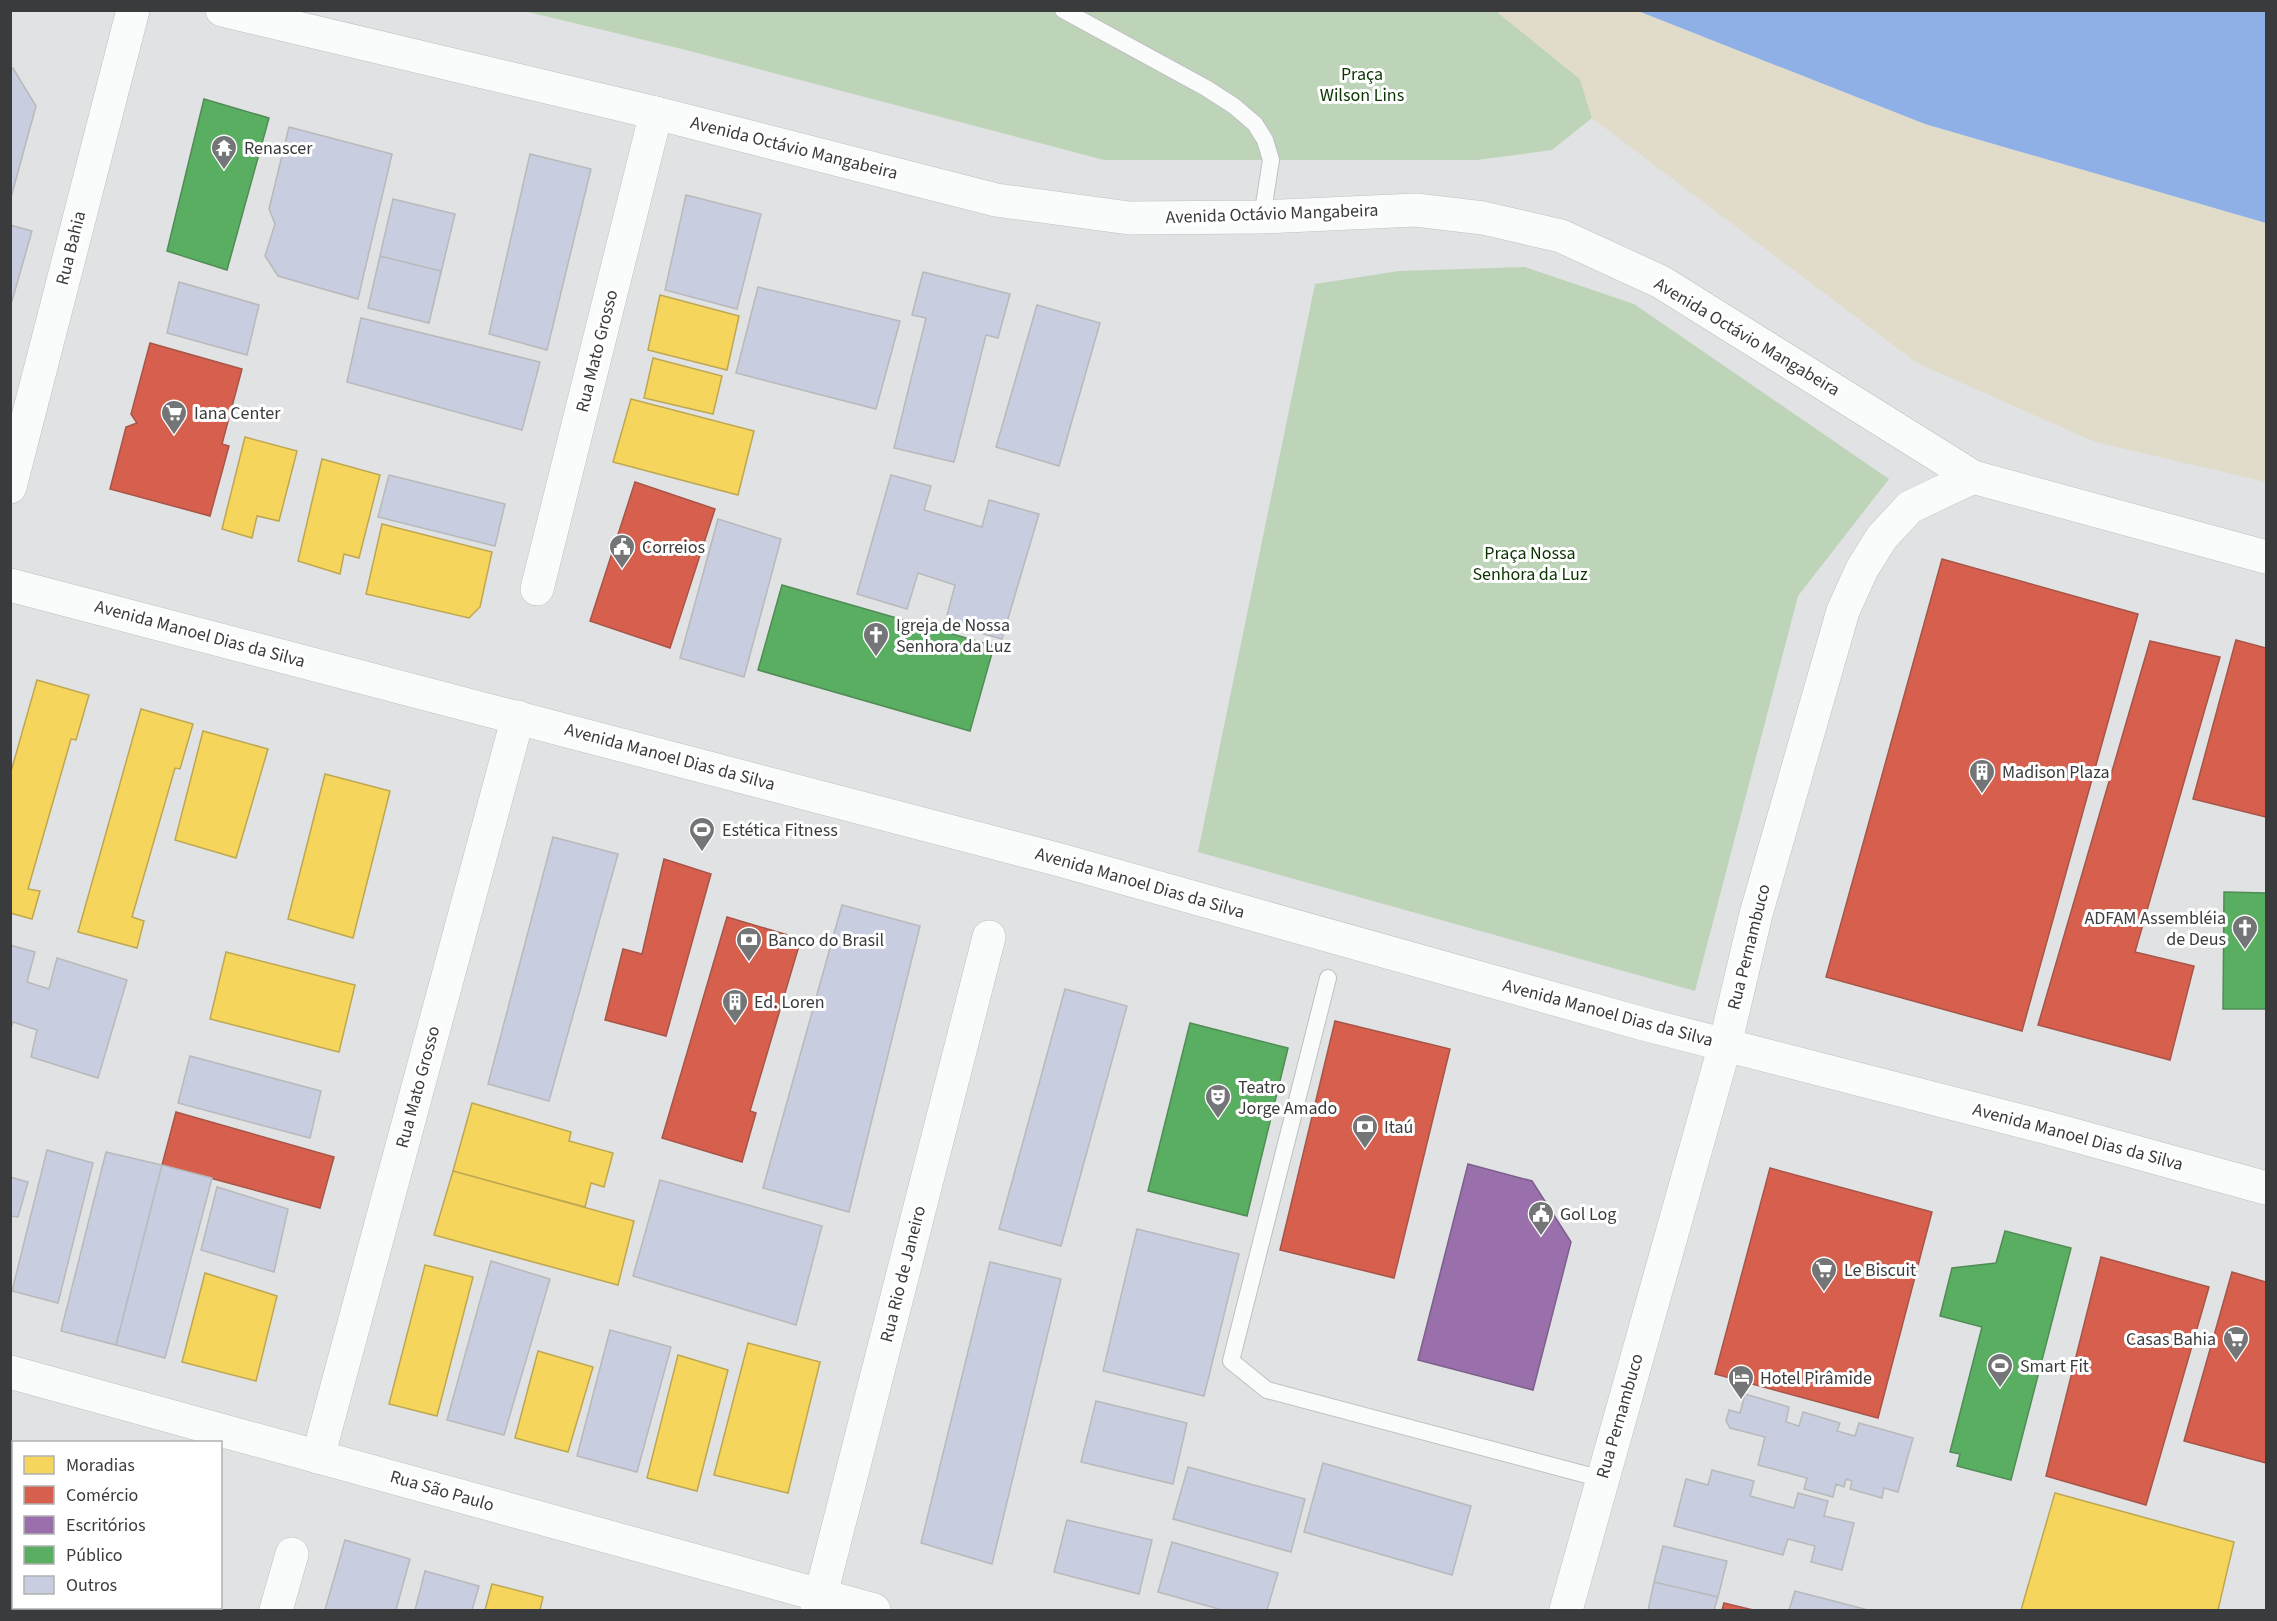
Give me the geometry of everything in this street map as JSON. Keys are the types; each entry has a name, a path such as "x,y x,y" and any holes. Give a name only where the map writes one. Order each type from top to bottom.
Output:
{"main road":[{"name":"Rua Bahia","path":"10,487 133,10"},
{"name":"Avenida Octávio Mangabeira","path":"222,10 656,113 996,200 1129,218 1262,217 1416,210 1483,218 1561,236 1661,282 1973,477 2266,557"},
{"name":"Rua Mato Grosso","path":"537,589 656,113"},
{"name":"Rua Pernambuco","path":"1566,1611 1725,1045 1756,914 1843,611 1862,568 1882,537 1910,507 1973,477"},
{"name":"Avenida Manoel Dias da Silva","path":"10,585 1049,857 1725,1045 2048,1128 2266,1188"},
{"name":"Rua Mato Grosso","path":"318,1457 518,717"},
{"name":"Rua Rio de Janeiro","path":"819,1604 989,937"},
{"name":"Rua São Paulo","path":"10,1372 318,1457 819,1604 874,1611"},
{"path":"276,1611 292,1554"}],"lane":[{"path":"1063,10 1206,88 1234,106 1255,124 1265,140 1271,160 1262,217"},
{"path":"1328,978 1232,1361 1268,1390 1602,1479"}],"green space":[{"name":"Praça Wilson Lins","path":"524,11 1496,11 1580,79 1592,118 1552,150 1477,160 1104,160 690,51"},
{"name":"Praça Nossa Senhora da Luz","path":"1525,267 1634,304 1889,479 1798,596 1695,991 1198,852 1315,284 1399,271"}],"sand":[{"path":"1496,11 1638,11 1925,124 2266,223 2266,482 2095,442 1917,363 1592,118 1580,79"}],"water":[{"path":"1638,11 2266,11 2266,223 1925,124"}],"building: Moradias":[{"path":"660,295 739,316 727,370 648,350"},
{"path":"653,358 722,376 713,414 644,398"},
{"path":"631,399 754,431 738,495 613,462"},
{"path":"245,437 297,451 279,521 257,516 252,538 222,529"},
{"path":"322,459 380,475 359,558 344,554 340,574 298,561"},
{"path":"382,524 492,552 480,607 469,618 366,594"},
{"path":"37,680 89,695 76,740 71,739 28,889 40,891 32,919 10,913 10,775"},
{"path":"141,709 193,724 180,769 175,768 132,917 144,921 137,948 78,932"},
{"path":"203,731 268,749 236,858 175,840"},
{"path":"325,774 390,791 353,938 288,919"},
{"path":"226,952 355,985 339,1052 210,1019"},
{"path":"472,1103 571,1132 569,1141 613,1153 604,1187 591,1183 585,1207 453,1171"},
{"path":"453,1171 634,1221 618,1285 434,1235"},
{"path":"425,1265 473,1277 437,1416 389,1404"},
{"path":"205,1273 277,1296 256,1381 182,1362"},
{"path":"748,1343 820,1362 788,1493 714,1475"},
{"path":"538,1351 593,1367 568,1452 515,1438"},
{"path":"678,1355 728,1370 697,1491 647,1478"},
{"path":"2055,1493 2234,1542 2218,1610 2021,1610"},
{"path":"492,1584 543,1597 540,1610 485,1610"}],"building: Comércio":[{"name":"Iana Center","path":"150,343 242,369 222,444 229,446 210,516 110,489 126,427 137,423 131,414"},
{"path":"635,482 715,509 670,648 590,621"},
{"name":"Madison Plaza","path":"1942,559 2138,614 2022,1031 1826,977"},
{"path":"2236,640 2266,648 2266,817 2193,799"},
{"path":"2150,641 2220,657 2135,952 2194,966 2170,1060 2038,1025"},
{"path":"664,859 711,874 666,1036 605,1020 623,949 642,954"},
{"name":"Ed. Loren","path":"727,917 801,939 750,1111 756,1113 742,1162 662,1138"},
{"name":"Itaú","path":"1335,1021 1450,1049 1394,1278 1280,1250"},
{"path":"176,1112 334,1157 320,1208 162,1165"},
{"name":"Le Biscuit","path":"1770,1168 1932,1212 1878,1418 1715,1374"},
{"path":"2101,1257 2209,1287 2146,1505 2046,1476"},
{"name":"Casas Bahia","path":"2232,1272 2266,1282 2266,1463 2184,1441"},
{"path":"1724,1603 1753,1610 1722,1610"}],"building: Escritórios":[{"path":"1468,1164 1532,1181 1571,1242 1533,1390 1418,1360"}],"building: Público":[{"path":"204,99 269,118 227,270 167,251"},
{"name":"Igreja de Nossa Senhora da Luz","path":"782,585 994,646 970,731 758,670"},
{"name":"ADFAM Assembléia de Deus","path":"2224,892 2266,893 2266,1009 2223,1009"},
{"name":"Teatro Jorge Amado","path":"1190,1023 1288,1048 1247,1216 1148,1191"},
{"name":"Smart Fit","path":"2005,1231 2071,1248 2011,1480 1957,1466 1960,1454 1950,1452 1982,1327 1940,1316 1952,1268 1996,1263"}],"building: Outros":[{"path":"10,67 13,68 36,106 10,201"},
{"path":"289,127 392,154 358,299 278,276 265,256 275,224 269,209"},
{"path":"530,154 591,169 547,350 489,334"},
{"path":"686,195 761,214 737,309 665,290"},
{"path":"393,199 455,214 429,323 368,308"},
{"path":"10,225 32,231 12,301 10,301"},
{"path":"380,256 441,271 429,323 368,308"},
{"path":"923,272 1010,294 998,338 986,335 954,462 894,448 926,318 912,315"},
{"path":"179,282 259,305 247,355 167,333"},
{"path":"758,287 900,321 876,409 736,373"},
{"path":"1037,305 1100,323 1059,466 996,447"},
{"path":"361,318 540,362 522,430 347,382"},
{"path":"389,475 505,504 495,546 378,517"},
{"path":"891,475 931,486 924,510 982,527 989,500 1039,514 1002,639 945,623 955,585 918,573 907,609 857,594"},
{"path":"718,519 781,539 744,677 680,658"},
{"path":"553,837 618,854 549,1101 488,1084"},
{"path":"842,905 920,926 849,1212 763,1188"},
{"path":"10,945 35,952 27,982 49,989 57,958 127,980 98,1078 31,1057 37,1030 13,1022 10,1031"},
{"path":"1065,989 1127,1006 1061,1246 999,1229"},
{"path":"190,1056 321,1091 310,1138 178,1103"},
{"path":"47,1150 93,1163 58,1303 12,1291"},
{"path":"106,1152 162,1165 116,1345 61,1331"},
{"path":"162,1165 212,1178 165,1358 116,1345"},
{"path":"10,1177 28,1182 18,1217 10,1216"},
{"path":"660,1180 822,1226 796,1325 633,1276"},
{"path":"217,1187 288,1209 274,1272 201,1250"},
{"path":"1137,1229 1239,1254 1204,1396 1103,1371"},
{"path":"491,1261 550,1279 504,1435 447,1420"},
{"path":"990,1262 1061,1279 992,1564 921,1543"},
{"path":"610,1330 671,1347 637,1472 577,1456"},
{"path":"1745,1394 1789,1407 1786,1422 1799,1426 1803,1412 1840,1423 1837,1431 1855,1436 1859,1423 1913,1438 1898,1492 1884,1488 1882,1498 1850,1489 1852,1481 1846,1479 1844,1487 1836,1484 1833,1497 1804,1489 1807,1478 1758,1465 1765,1437 1730,1428 1726,1421 1729,1410 1740,1413"},
{"path":"1096,1401 1187,1423 1173,1484 1081,1462"},
{"path":"1323,1463 1471,1506 1452,1575 1304,1532"},
{"path":"1188,1467 1305,1499 1291,1552 1173,1519"},
{"path":"1712,1470 1754,1481 1750,1496 1794,1508 1798,1493 1828,1501 1824,1516 1854,1523 1842,1570 1811,1562 1815,1546 1788,1539 1783,1555 1674,1526 1686,1479 1708,1485"},
{"path":"10,1475 12,1476 12,1589 10,1589"},
{"path":"1067,1520 1152,1540 1139,1594 1054,1572"},
{"path":"345,1540 410,1559 396,1610 325,1610"},
{"path":"1172,1542 1278,1573 1267,1610 1222,1610 1158,1592"},
{"path":"1663,1546 1727,1561 1718,1597 1654,1582"},
{"path":"425,1571 479,1586 472,1610 415,1610"},
{"path":"1654,1582 1718,1597 1714,1610 1648,1610"},
{"path":"1795,1591 1868,1610 1789,1610"},
{"path":"54,1609 158,1609 158,1610"}],"place":[{"name":"Renascer","path":"224,171"},
{"name":"Iana Center","path":"174,436"},
{"name":"Correios","path":"622,570"},
{"name":"Igreja de Nossa Senhora da Luz","path":"876,658"},
{"name":"Madison Plaza","path":"1982,795"},
{"name":"Estética Fitness","path":"702,853"},
{"name":"ADFAM Assembléia de Deus","path":"2245,951"},
{"name":"Banco do Brasil","path":"749,963"},
{"name":"Ed. Loren","path":"735,1025"},
{"name":"Teatro Jorge Amado","path":"1218,1120"},
{"name":"Itaú","path":"1365,1150"},
{"name":"Gol Log","path":"1541,1237"},
{"name":"Le Biscuit","path":"1824,1293"},
{"name":"Casas Bahia","path":"2236,1362"},
{"name":"Smart Fit","path":"2000,1389"},
{"name":"Hotel Pirâmide","path":"1741,1401"}]}
